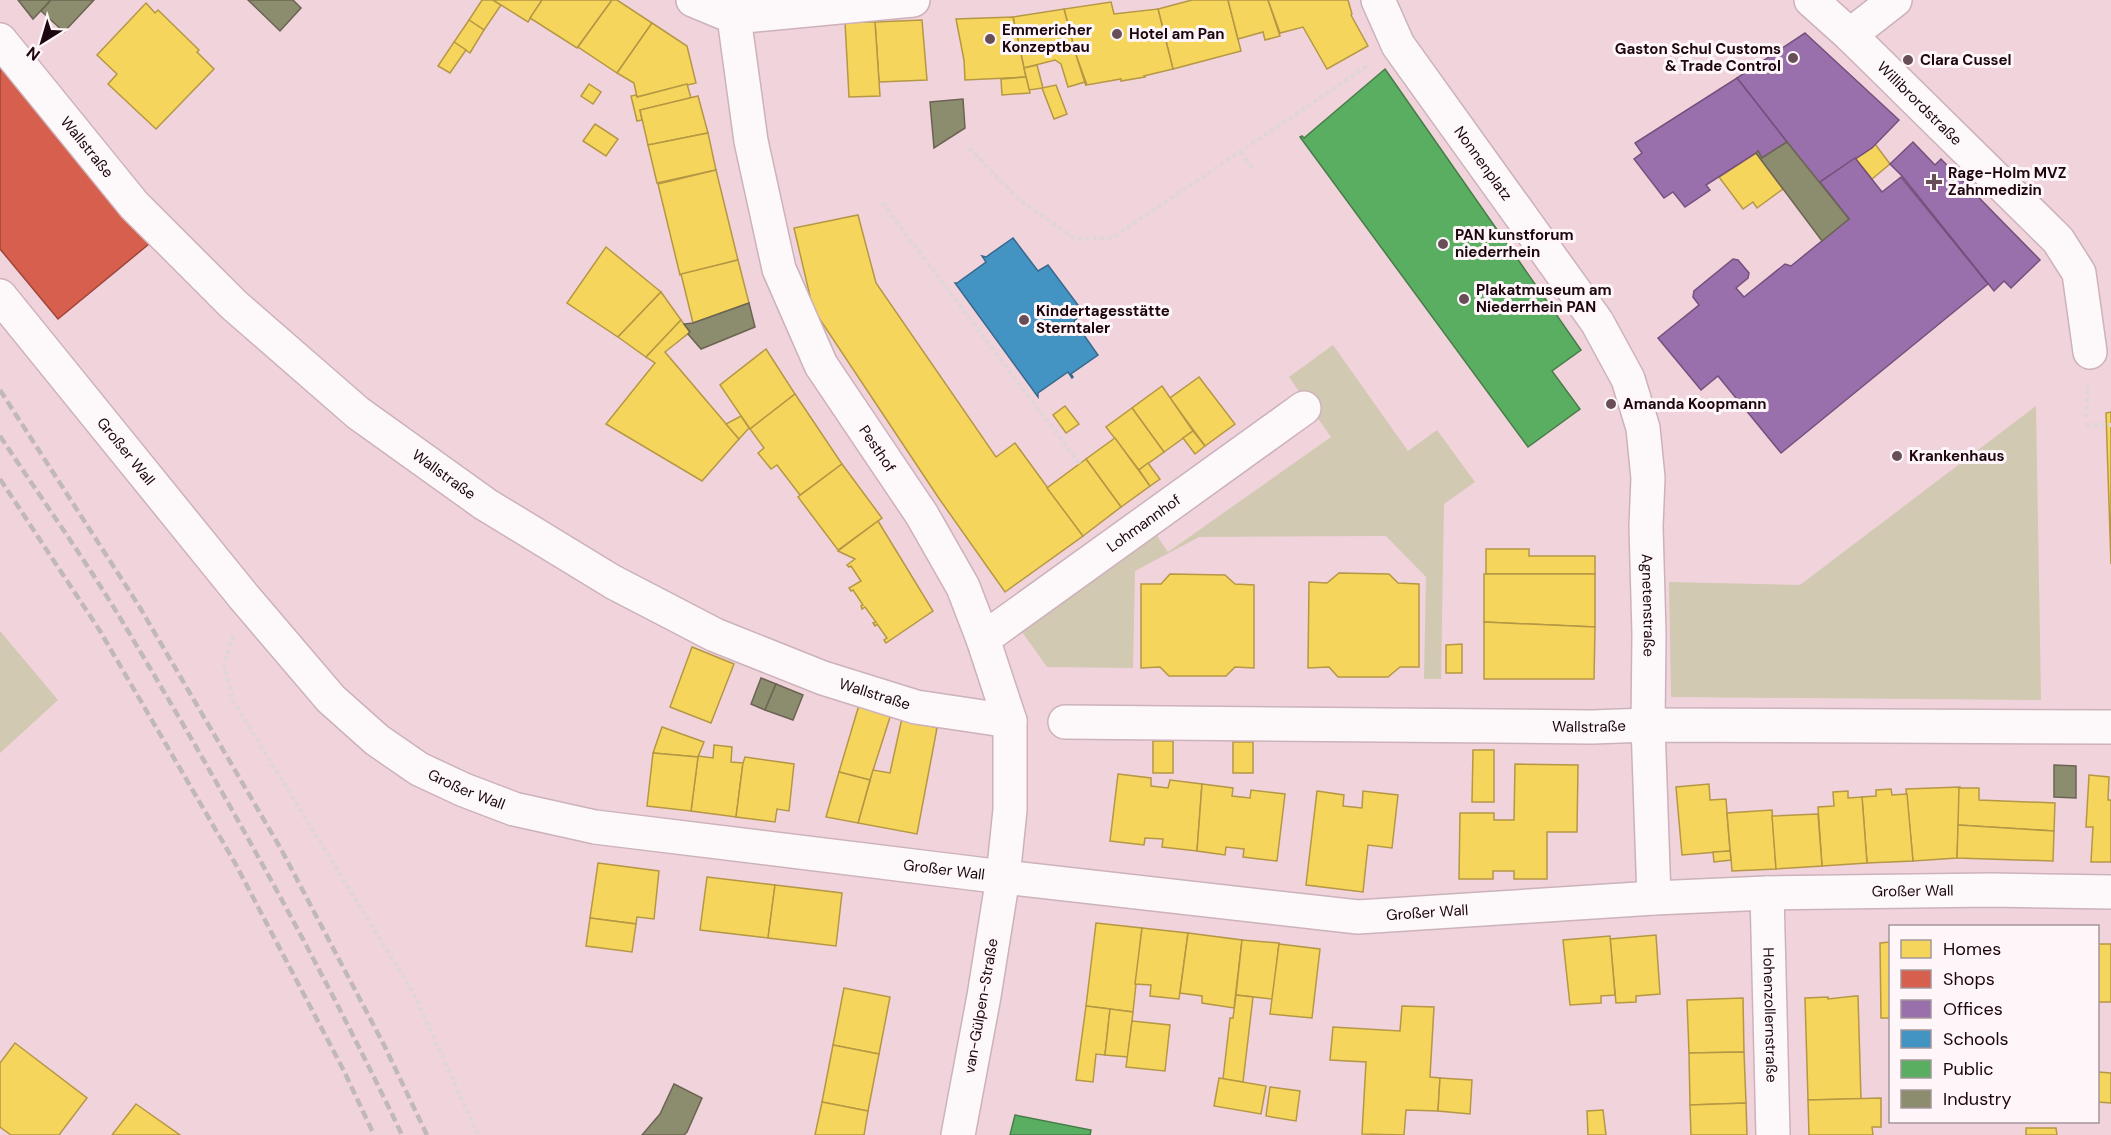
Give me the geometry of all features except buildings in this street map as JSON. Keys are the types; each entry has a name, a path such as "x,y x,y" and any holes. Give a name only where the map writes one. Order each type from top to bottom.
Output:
{"street":[{"path":"693,0 734,17 913,0"},
{"name":"Nonnenplatz","path":"1378,0 1398,45 1597,322"},
{"path":"1811,0 1850,35 1895,0"},
{"name":"Pesthof","path":"734,17 751,141 779,269 821,365 922,515 963,587 1010,721 1010,810 1003,877"},
{"name":"Willibrordstraße","path":"1850,35 2058,240 2079,273 2090,352"},
{"name":"Wallstraße","path":"0,40 134,205 234,306 358,413 485,504 613,582 715,635 824,678 916,707 1010,721"},
{"name":"Großer Wall","path":"0,296 244,597 331,699 377,740 419,769 514,809 595,826 1003,877 1358,917 1767,893 1991,890 2111,892"},
{"name":"Agnetenstraße","path":"1597,322 1628,379 1643,428 1656,526 1649,634 1648,725 1654,898"},
{"name":"Lohmannhof","path":"983,639 1304,408"},
{"name":"Wallstraße","path":"1065,722 1486,726 2111,727"},
{"name":"van-Gülpen-Straße","path":"958,1135 1003,877"},
{"name":"Hohenzollernstraße","path":"1767,893 1773,1135"}],"path":[{"path":"969,148 1022,202 1076,239 1112,238 1398,45"},
{"path":"1240,152 1254,171"},
{"path":"882,203 1080,464"},
{"path":"2086,425 2111,424"},
{"path":"244,597 224,664 233,700 414,994 478,1135"}],"shaded area":[{"path":"1333,345 1408,451 1437,430 1475,482 1444,504 1441,679 1424,679 1426,577 1386,536 1199,537 1135,571 1133,668 1047,667 1020,629 1155,533 1168,552 1331,437 1289,377"},
{"path":"2036,406 2041,700 1671,697 1669,582 1800,585"},
{"path":"0,631 58,700 0,753"}],"railway":[{"path":"0,390 139,606 281,849 384,1045 427,1135"},
{"path":"0,436 108,598 196,747 303,939 402,1135"},
{"path":"0,479 100,631 235,863 344,1071 374,1135"}],"place":[{"name":"Hotel am Pan","path":"1117,34"},
{"name":"Emmericher Konzeptbau","path":"990,39"},
{"name":"Gaston Schul Customs & Trade Control","path":"1793,58"},
{"name":"Clara Cussel","path":"1908,60"},
{"name":"Rage-Holm MVZ Zahnmedizin","path":"1934,182"},
{"name":"PAN kunstforum niederrhein","path":"1443,244"},
{"name":"Plakatmuseum am Niederrhein PAN","path":"1464,299"},
{"name":"Kindertagesstätte Sterntaler","path":"1024,320"},
{"name":"Amanda Koopmann","path":"1611,404"},
{"name":"Krankenhaus","path":"1897,456"}]}
